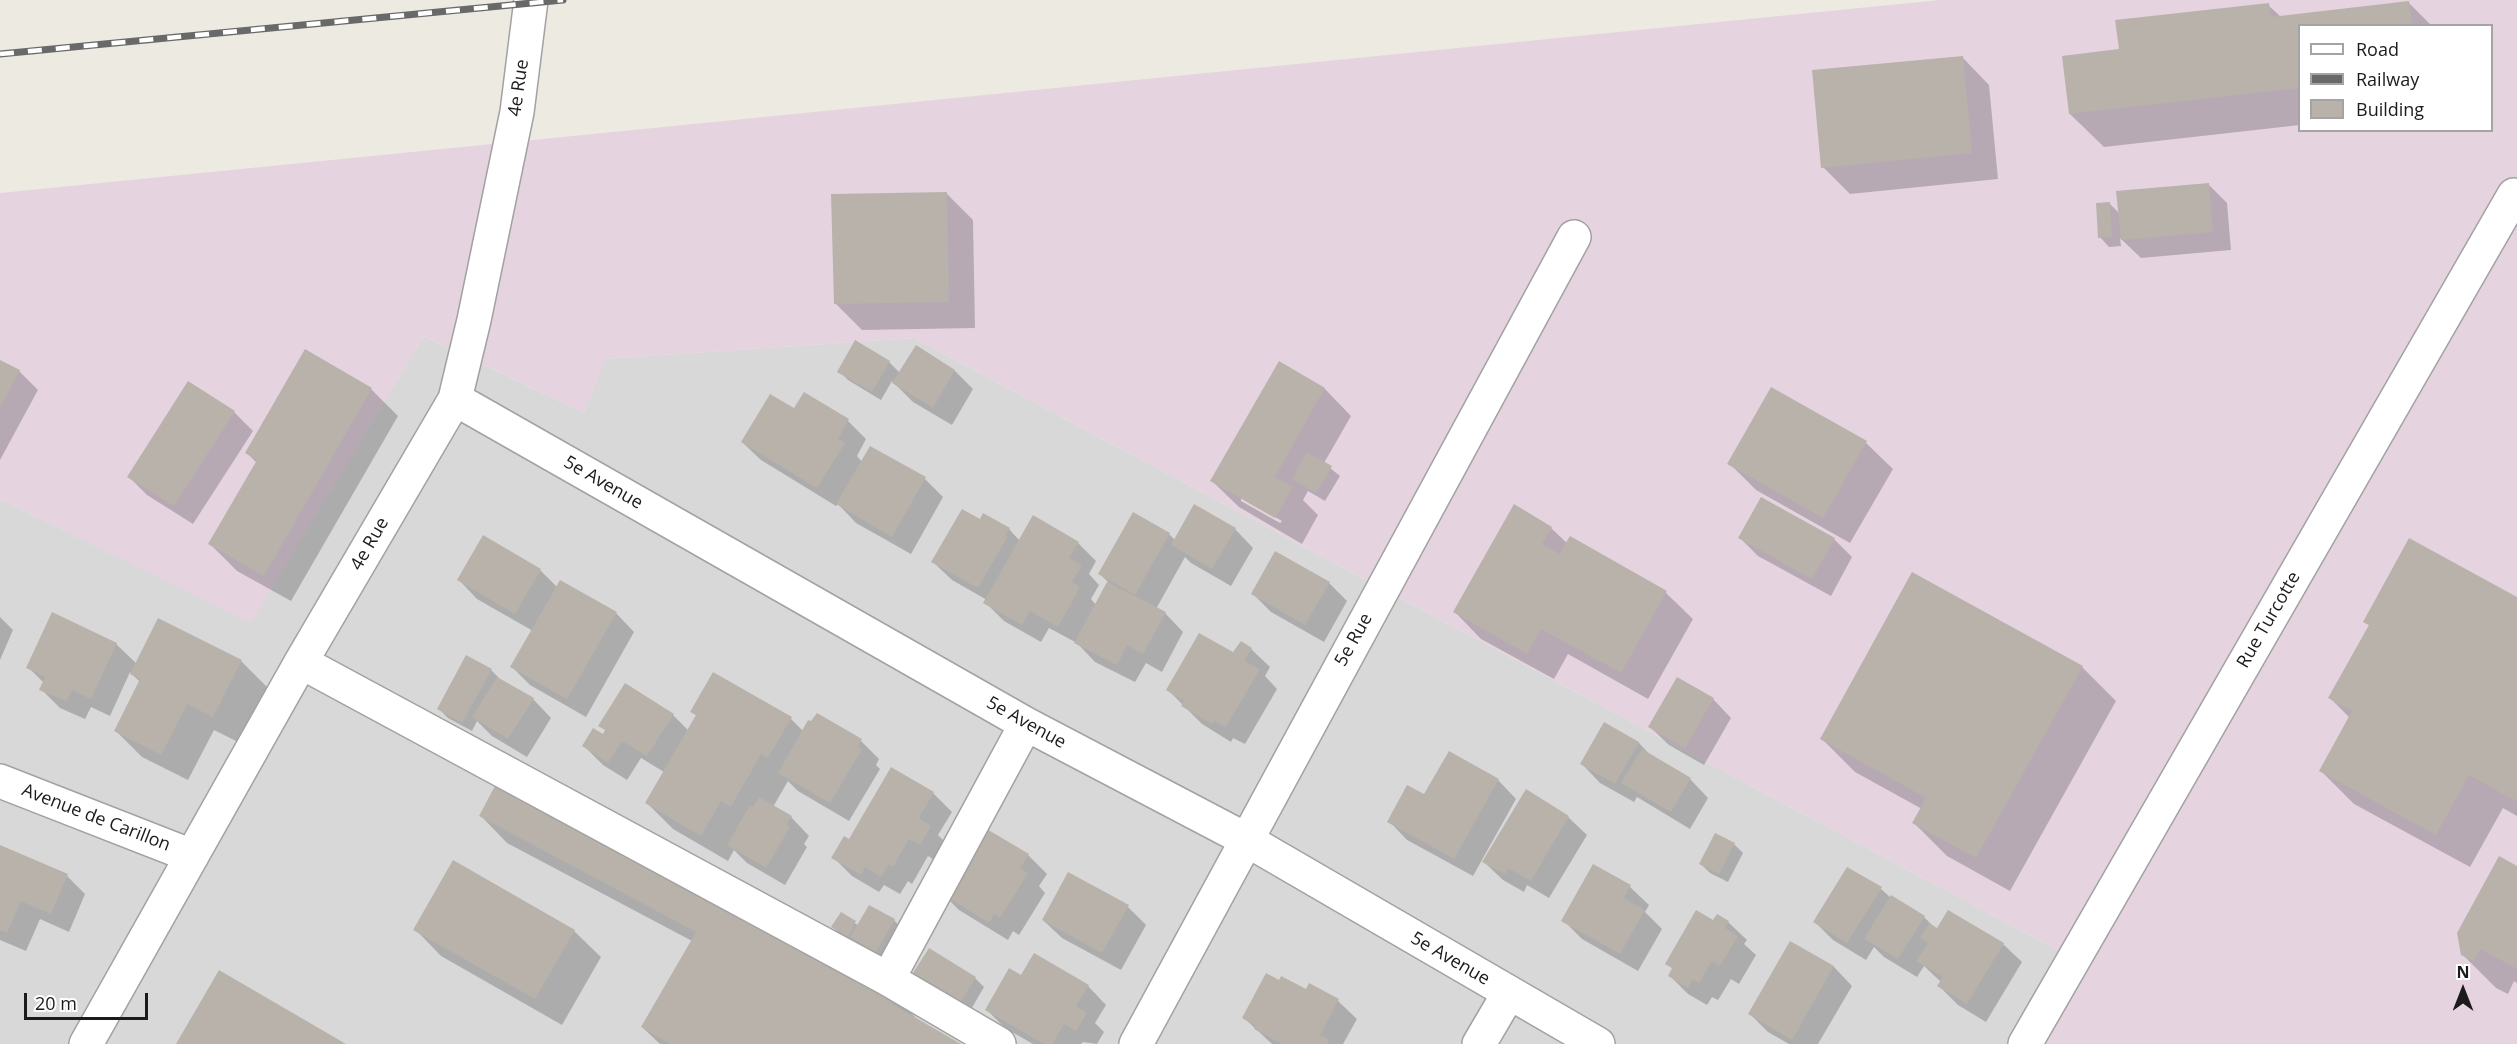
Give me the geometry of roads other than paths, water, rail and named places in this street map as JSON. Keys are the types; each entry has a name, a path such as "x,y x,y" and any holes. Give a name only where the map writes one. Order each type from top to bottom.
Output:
{"street":[{"name":"4e Rue","path":"86,1044 301,662 455,399 474,320 517,112 531,0"},
{"name":"Rue Turcotte","path":"2025,1044 2514,195"},
{"name":"5e Rue","path":"1136,1044 1245,839 1574,237"},
{"name":"5e Avenue","path":"455,399 1026,724 1245,839 1598,1044"},
{"path":"301,662 888,979 999,1044"},
{"path":"888,979 1026,724"},
{"name":"Avenue de Carillon","path":"0,781 192,856"},
{"path":"1479,1044 1509,993"}],"railway":[{"path":"0,54 563,0"}]}
